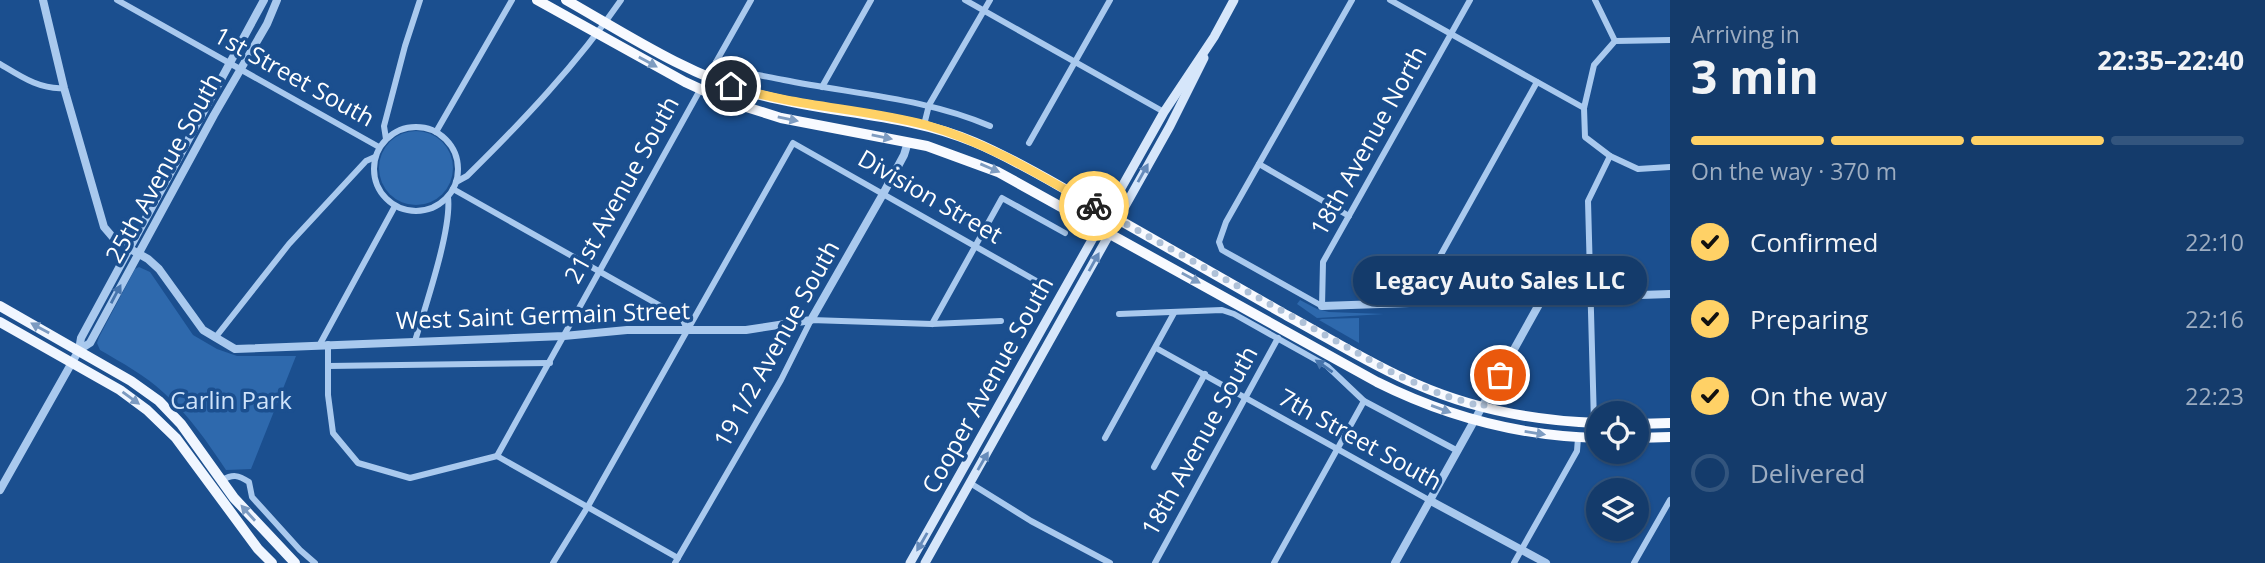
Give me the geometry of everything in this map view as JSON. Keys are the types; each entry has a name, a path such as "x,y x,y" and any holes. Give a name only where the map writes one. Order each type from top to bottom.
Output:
{"highway":[{"path":"537,0 701,90 740,106 781,118 908,142 956,155 998,172 1377,382 1430,405 1474,421 1535,433 1586,438"},
{"path":"566,0 707,78 786,101 924,125 963,137 1107,213 1397,375 1443,395 1528,417 1586,422"},
{"path":"1649,424 1670,423"},
{"path":"1649,438 1670,437"}],"main road":[{"path":"925,563 1189,91 1234,0"},
{"name":"Cooper Avenue South","path":"909,563 1164,112 1214,37"},
{"path":"0,306 131,381 159,401 181,424 247,513 295,563"},
{"path":"0,322 138,403 176,439 258,550 272,563"}],"street":[{"name":"West Saint Germain Street","path":"43,0 64,88 104,227 116,241 159,269 195,320 215,338 235,349 564,336 628,330 746,330 811,320 932,324 1002,321"},
{"name":"1st Street South","path":"117,0 380,147"},
{"name":"25th Avenue South","path":"0,490 72,363 79,350 81,338 128,247 264,0"},
{"name":"25th Avenue South","path":"79,350 89,343 267,24 277,0"},
{"path":"386,139 384,127 420,0"},
{"path":"436,132 512,0"},
{"path":"456,182 467,176 525,117 597,34 621,0"},
{"path":"707,78 751,0"},
{"path":"822,87 871,0"},
{"path":"965,0 1164,112"},
{"path":"924,125 929,105 990,0"},
{"path":"1029,143 1110,0"},
{"path":"1352,0 1220,233 1222,250 1322,306 1670,294"},
{"path":"1390,0 1584,108"},
{"name":"18th Avenue North","path":"1322,306 1323,262 1470,0"},
{"path":"1595,0 1615,41"},
{"path":"1670,40 1615,41 1594,65 1584,108 1585,137 1610,156 1639,169 1670,167"},
{"path":"716,62 734,70 929,105 990,126"},
{"path":"0,65 35,84 64,88"},
{"path":"1414,303 1536,82"},
{"name":"21st Avenue South","path":"497,456 701,90"},
{"path":"410,127 436,132 455,154 458,168 453,189 437,206 424,211 409,211 395,206 384,197 376,185 373,171 380,147 397,131 410,127"},
{"name":"19 1/2 Avenue South","path":"676,561 883,194 908,142"},
{"name":"Division Street","path":"687,329 793,143 1047,287"},
{"path":"1595,401 1588,201 1610,156"},
{"path":"215,338 289,244 366,161 375,157"},
{"path":"1259,164 1349,216"},
{"path":"453,189 682,318 687,329 587,508 553,563"},
{"path":"415,341 450,208 448,197"},
{"path":"932,324 1002,198 1065,233"},
{"path":"395,206 324,344 333,433 358,463 410,478 497,456 676,561"},
{"path":"1395,563 1542,299"},
{"path":"1119,314 1222,310 1234,314 1327,366 1364,401 1457,450"},
{"path":"1105,438 1174,313"},
{"name":"18th Avenue South","path":"1155,563 1278,338"},
{"name":"7th Street South","path":"1156,348 1546,563"},
{"name":"West Saint Germain Street","path":"328,366 550,363"},
{"path":"1154,467 1204,375"},
{"path":"1274,563 1364,401"},
{"path":"1514,563 1577,451 1578,438"},
{"path":"222,481 231,475 240,475 249,482 252,497 315,563"},
{"path":"970,483 1110,563"},
{"path":"1634,563 1670,500"}],"green space":[{"path":"409,131 423,131 437,137 447,147 453,168 447,189 437,199 423,205 409,205 395,199 385,189 379,175 379,161 385,147 395,137"},
{"name":"Carlin Park","path":"139,267 150,272 193,335 217,349 237,356 296,356 251,469 226,470 198,430 173,402 141,375 100,350 97,343 99,337 135,269"},
{"path":"1300,300 1329,312 1384,314 1317,318 1297,304"},
{"path":"1359,318 1359,343 1319,320 1322,319"}],"way so far":[{"path":"1094,206 1361,356 1443,395 1483,407 1500,375"}],"place":[{"name":"Legacy Auto Sales LLC","path":"1500,375"}],"route":[{"path":"731,86 786,101 912,122 943,130 995,152 1094,206"}]}
